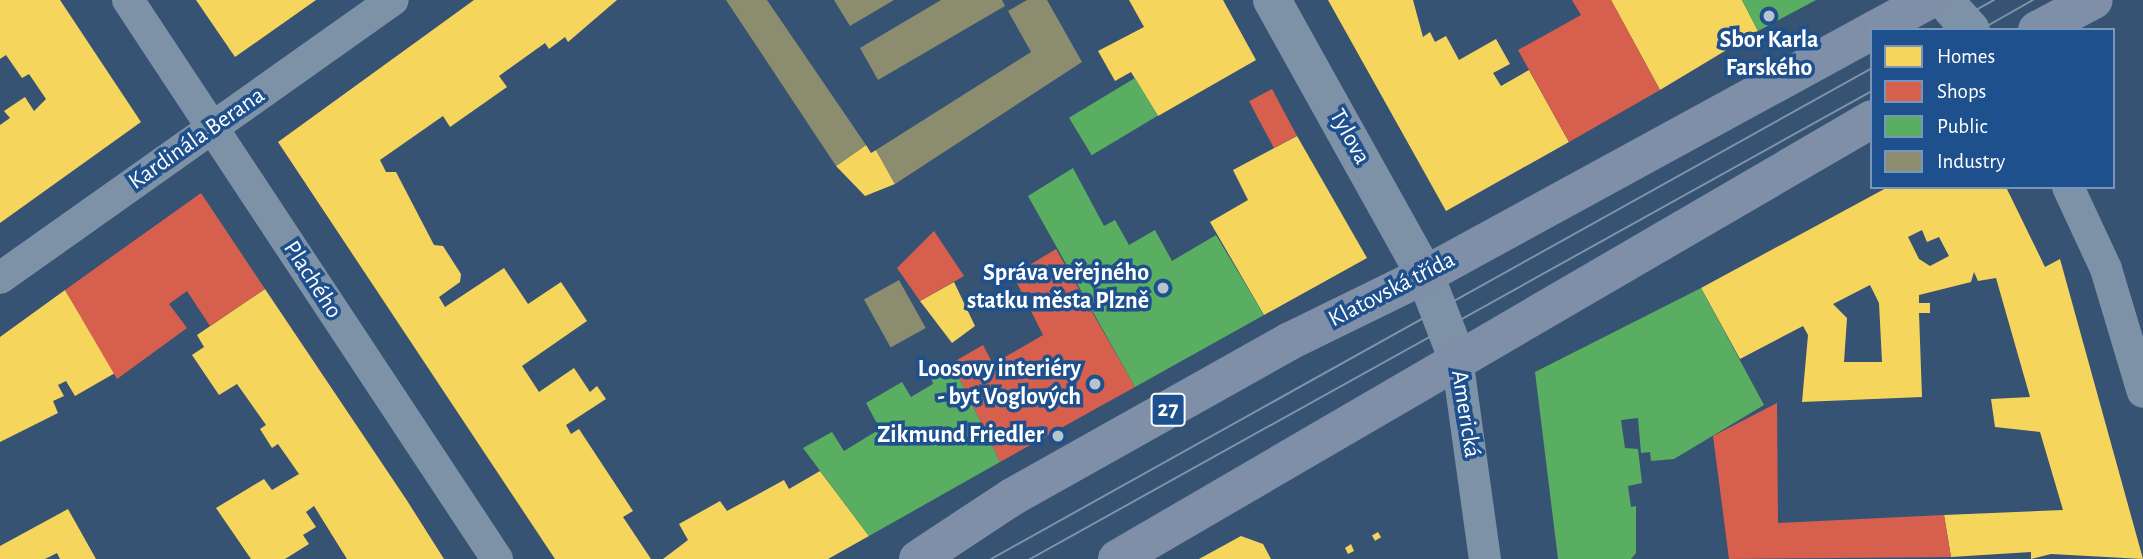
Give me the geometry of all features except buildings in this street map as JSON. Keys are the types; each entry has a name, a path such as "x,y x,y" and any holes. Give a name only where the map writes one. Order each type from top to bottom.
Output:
{"main road":[{"name":"Klatovská třída","path":"1877,28 1929,0"},
{"path":"2041,28 2094,0"},
{"name":"Klatovská třída","path":"918,559 1012,497 1288,342 1425,275 1870,32"},
{"path":"1117,559 1338,436 1457,358 1870,120"}],"street":[{"name":"Plachého","path":"128,0 497,559"},
{"name":"Kardinála Berana","path":"0,278 393,0"},
{"name":"Tylova","path":"1272,0 1425,275"},
{"path":"1944,0 1968,28"},
{"path":"2069,189 2106,269 2143,392"},
{"name":"Americká","path":"1425,275 1457,358 1485,559"}],"tram line":[{"path":"1944,28 1994,0"},
{"path":"1984,28 2033,0"},
{"path":"991,559 1870,69"},
{"path":"1030,559 1870,92"}],"place":[{"name":"Sbor Karla Farského","path":"1769,16"},
{"name":"Správa veřejného statku města Plzně","path":"1163,288"},
{"name":"Loosovy interiéry - byt Voglových","path":"1095,384"},
{"name":"Zikmund Friedler","path":"1058,436"}]}
